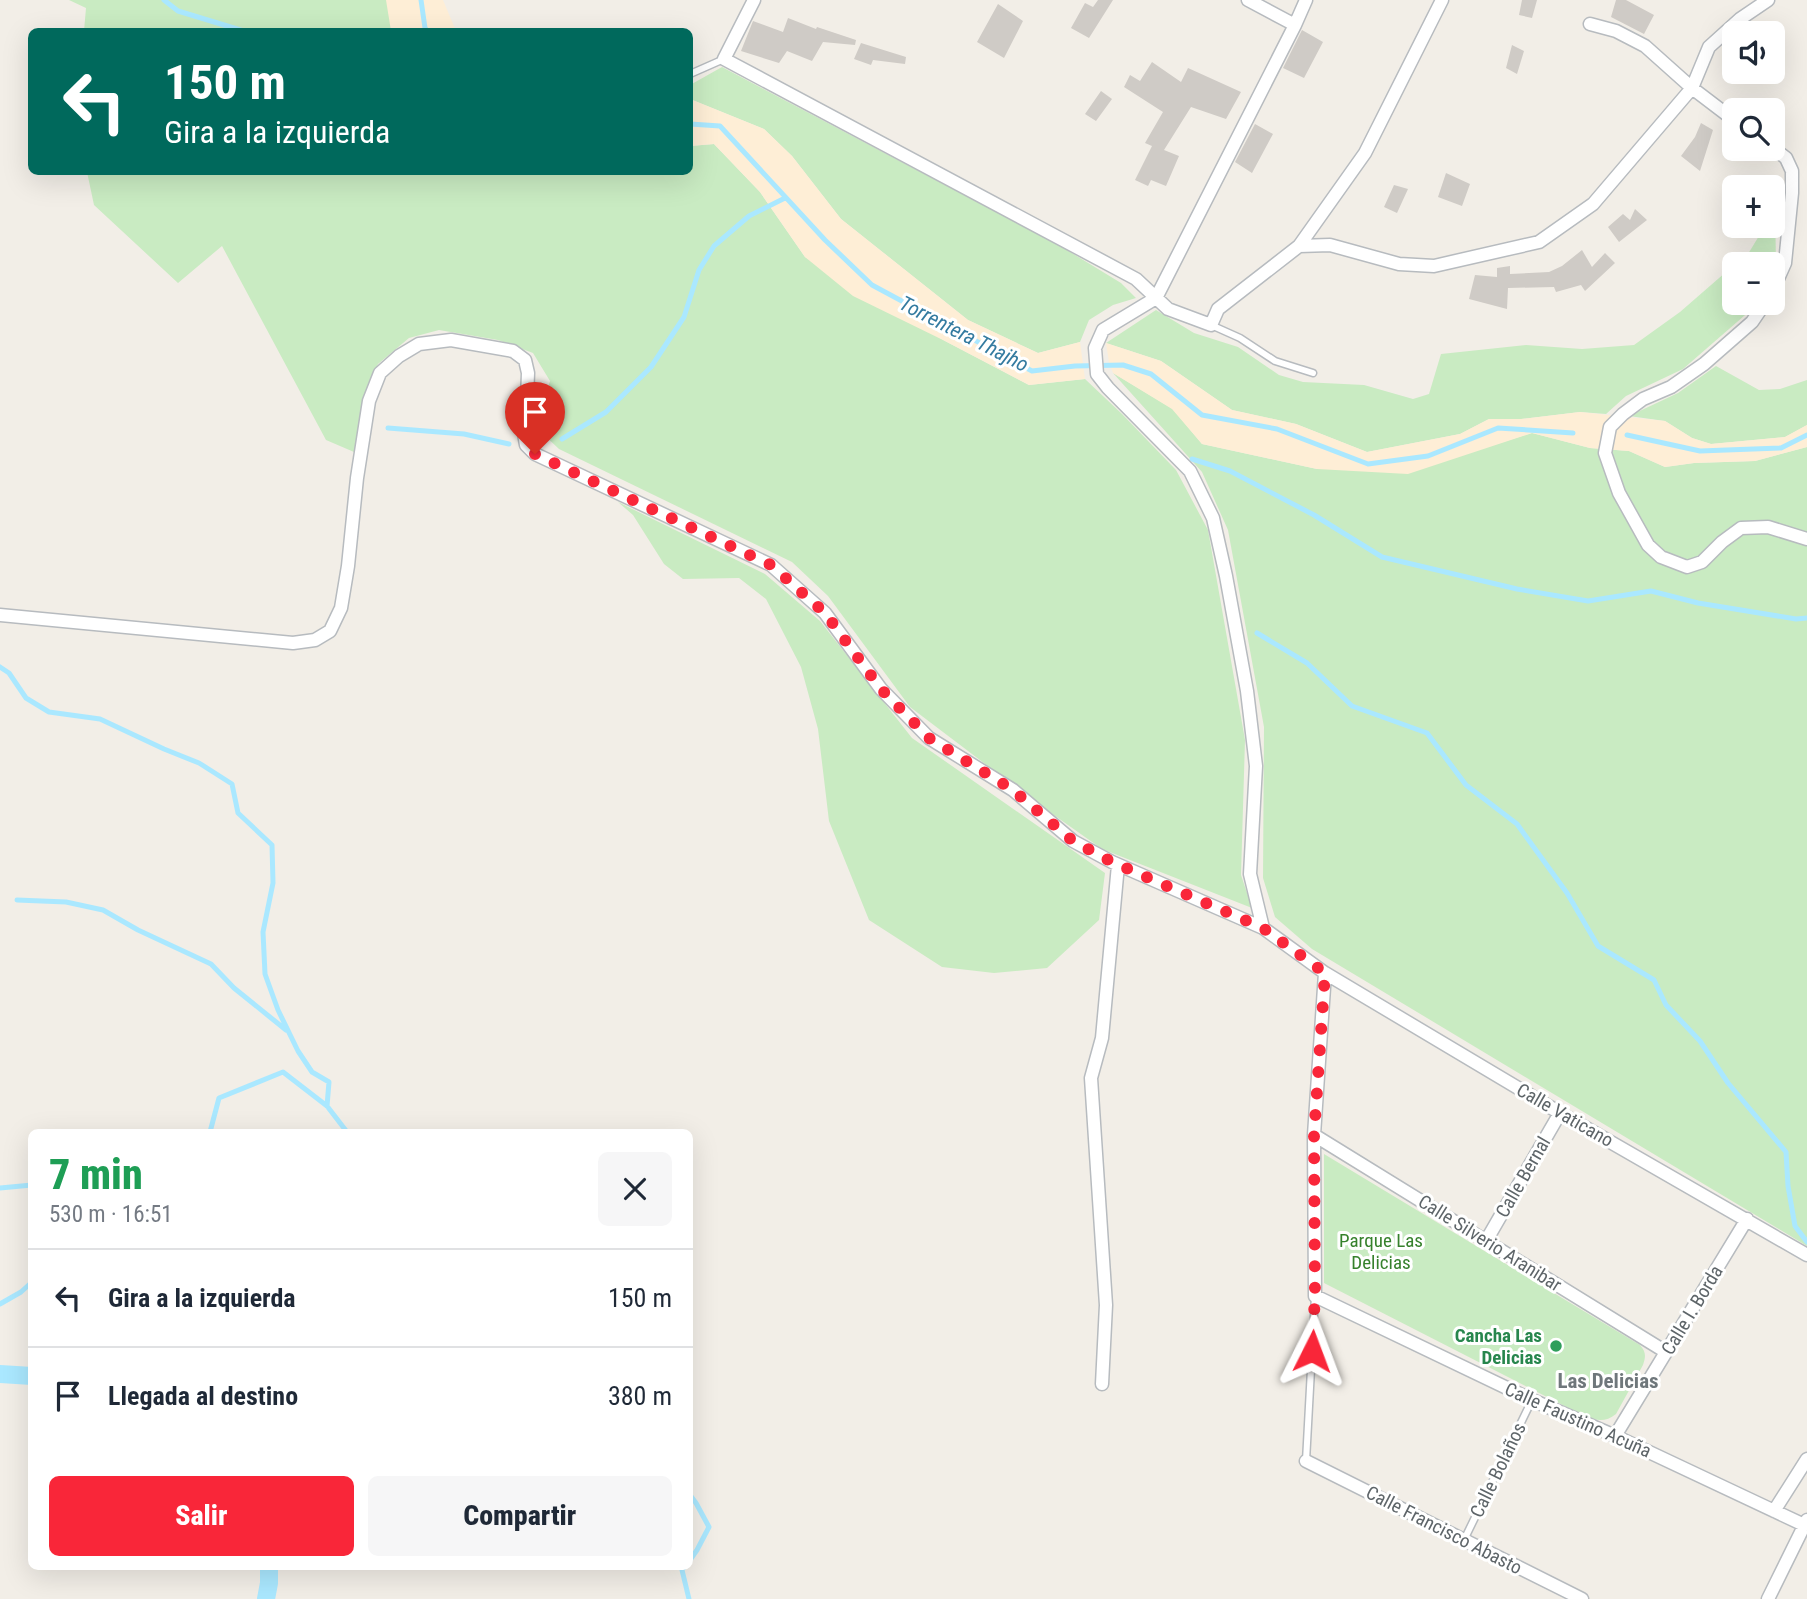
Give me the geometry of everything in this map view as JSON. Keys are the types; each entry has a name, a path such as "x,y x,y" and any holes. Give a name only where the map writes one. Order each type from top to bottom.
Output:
{"street":[{"path":"754,0 724,59 1136,279 1168,309 1211,325 1218,309 1299,246 1365,153 1442,0"},
{"path":"1248,0 1295,25"},
{"path":"1263,928 1250,874 1256,766 1226,576 1213,518 1190,471 1108,388 1097,373 1095,348 1103,330 1156,298 1306,0"},
{"path":"1299,246 1330,245 1399,264 1434,266 1539,242 1592,204 1692,88 1709,47 1740,19 1768,0"},
{"path":"1590,24 1616,32 1645,46 1722,111"},
{"path":"1785,157 1792,171 1785,263"},
{"path":"1757,315 1704,364 1671,387 1643,399 1623,414 1610,427 1605,453 1619,494 1648,545 1661,557 1687,567 1702,562 1721,542 1741,528 1768,527 1807,539"},
{"name":"Calle Vaticano","path":"0,615 293,643 315,640 330,631 341,608 369,401 380,373 399,356 419,344 452,340 513,351 525,360 528,373 523,428 526,445 535,454 771,565 825,613 881,689 929,738 1013,790 1073,841 1118,865 1263,928 1325,973 1560,1113 1807,1255"},
{"path":"1102,1384 1106,1306 1091,1078 1102,1038 1118,865"},
{"path":"1315,1296 1314,1135 1325,973"},
{"name":"Calle Bernal","path":"1486,1241 1560,1113"},
{"name":"Calle Silverio Aranibar","path":"1314,1135 1666,1352"},
{"name":"Calle I. Borda","path":"1615,1436 1747,1219"},
{"name":"Calle Faustino Acuña","path":"1315,1296 1532,1401 1615,1436 1774,1511 1805,1522"},
{"path":"1774,1511 1807,1459"},
{"name":"Calle Francisco Abasto","path":"1306,1461 1582,1599"},
{"path":"1768,1599 1805,1522"}],"lane":[{"path":"693,73 724,59"},
{"path":"1211,325 1240,338 1275,361 1312,373"},
{"path":"1306,1461 1315,1296"},
{"name":"Calle Bolaños","path":"1464,1540 1532,1401"}],"green space":[{"path":"69,0 399,0 411,28 84,28 86,8"},
{"path":"722,67 1057,244 1121,283 1136,298 1113,305 1089,320 1080,342 1038,353 968,320 841,219 792,156 764,129 693,100 693,83"},
{"path":"714,144 760,192 805,257 945,341 1029,385 1085,379 1176,470 1208,530 1245,740 1241,875 1252,908 1102,849 1034,801 910,707 828,596 792,562 559,449 542,433 541,410 550,381 533,353 498,340 439,330 409,338 378,364 367,394 361,455 326,440 222,246 178,283 94,205 88,175 693,175 693,146"},
{"path":"1758,238 1776,238 1776,252 1749,252"},
{"path":"1722,275 1722,315 1745,315 1683,369 1626,396 1606,414 1580,412 1521,419 1489,419 1460,434 1367,452 1296,424 1232,410 1161,361 1106,343 1156,310 1194,333 1238,347 1279,375 1303,382 1364,385 1413,399 1429,394 1441,354 1526,345 1582,349 1634,345 1680,312"},
{"path":"1716,366 1759,390 1780,389 1807,380 1807,425 1785,437 1711,444 1692,438 1665,421 1629,416 1678,393"},
{"path":"1113,373 1173,409 1202,444 1317,469 1480,449 1532,433 1590,448 1629,451 1665,467 1755,461 1807,447 1807,1246 1312,949 1275,917 1263,878 1264,727 1228,530 1202,472"},
{"path":"618,502 765,574 820,621 912,738 1105,873 1099,920 1047,968 994,973 942,967 869,920 829,821 818,729 801,667 766,599 739,578 683,579 664,564 633,515"},
{"name":"Parque Las Delicias","path":"1324,1154 1640,1345 1645,1354 1643,1365 1616,1414 1602,1420 1586,1417 1324,1283"}],"sand":[{"path":"386,0 443,0 455,28 391,28"},
{"name":"Torrentera Thajho","path":"693,100 764,129 792,156 841,219 968,320 1038,353 1080,342 1085,379 1029,385 853,296 805,257 760,192 714,144 693,146"},
{"path":"1106,343 1161,361 1232,410 1296,424 1367,452 1460,434 1489,419 1521,419 1580,412 1665,421 1692,438 1711,444 1785,437 1807,425 1807,447 1755,461 1665,467 1629,451 1590,448 1532,433 1408,474 1317,469 1202,444 1172,409 1113,373"}],"building":[{"path":"1098,0 1113,0 1089,38 1071,28 1085,3 1093,7"},
{"path":"1522,0 1537,0 1532,18 1519,15"},
{"path":"1616,0 1626,0 1654,15 1644,34 1611,17"},
{"path":"998,4 1023,21 1004,58 977,42"},
{"path":"788,18 856,40 855,45 823,42 812,61 787,51 779,63 741,51 753,21 783,32"},
{"path":"1302,30 1323,42 1304,78 1283,68"},
{"path":"861,43 906,57 905,64 873,60 871,65 854,59"},
{"path":"1512,45 1524,51 1517,74 1506,68"},
{"path":"1152,62 1181,82 1188,68 1241,92 1226,119 1191,107 1164,150 1179,156 1166,186 1151,180 1148,186 1135,180 1152,146 1145,143 1163,112 1124,87 1130,75 1140,81"},
{"path":"1101,91 1112,99 1096,121 1085,114"},
{"path":"1701,123 1713,130 1700,171 1681,156 1695,137"},
{"path":"1255,124 1273,134 1252,173 1235,162"},
{"path":"1446,173 1470,184 1462,206 1438,197"},
{"path":"1394,185 1408,189 1397,213 1384,207"},
{"path":"1635,209 1647,220 1619,242 1608,227 1623,214 1630,220"},
{"path":"1582,250 1592,267 1605,253 1615,263 1585,291 1581,285 1556,292 1554,287 1508,288 1507,309 1469,299 1475,275 1497,277 1497,268 1510,266 1510,274 1549,272 1562,266"}],"waterway":[{"path":"164,0 178,11 234,28"},
{"name":"Torrentera Thajho","path":"421,0 425,28"},
{"name":"Torrentera Thajho","path":"693,124 720,126 825,240 872,285 1032,371 1075,366 1123,365 1151,374 1202,415 1277,429 1368,464 1428,456 1498,428 1573,433"},
{"path":"562,439 606,412 651,367 684,317 699,270 714,246 749,216 785,198"},
{"path":"388,428 464,434 509,444"},
{"name":"Torrentera Thajho","path":"1627,435 1700,451 1781,448 1807,435"},
{"path":"1192,459 1230,471 1314,515 1382,557 1517,589 1588,601 1651,591 1698,603 1796,619 1807,618"},
{"path":"1257,633 1307,663 1352,706 1427,733 1466,785 1517,824 1567,893 1598,946 1654,980 1666,1005 1700,1041 1728,1083 1786,1152 1788,1186 1795,1226 1807,1242"},
{"path":"0,667 9,673 26,698 49,712 100,719 199,763 232,784 238,813 272,845 273,883 263,932 265,974 278,1010 298,1051 312,1072 329,1082 327,1106"},
{"path":"17,900 66,902 103,910 138,930 211,964 234,988 286,1030"},
{"path":"211,1129 219,1098 283,1072 327,1106 345,1129"},
{"path":"0,1188 28,1185"},
{"path":"0,1304 28,1286"},
{"path":"0,1374 28,1376"},
{"path":"693,1499 709,1527 693,1556"},
{"path":"266,1599 269,1570"},
{"path":"682,1570 689,1599"}],"place":[{"name":"Cancha Las Delicias","path":"1556,1346"}],"district":[{"name":"Las Delicias","path":"1608,1381"}],"route":[{"path":"535,454 771,565 825,613 881,689 929,738 1013,790 1073,841 1112,862 1263,928 1325,973 1314,1135 1315,1296 1312,1351"}]}
